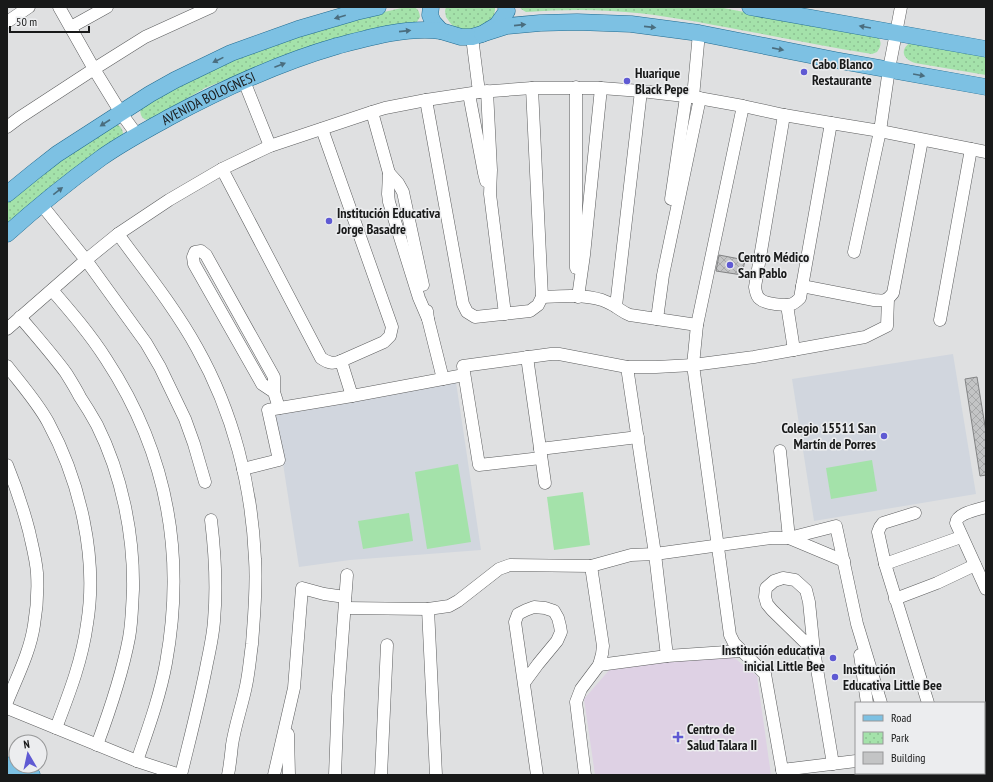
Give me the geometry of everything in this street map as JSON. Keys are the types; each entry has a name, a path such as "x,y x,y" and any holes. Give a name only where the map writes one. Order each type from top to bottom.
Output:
{"main road":[{"path":"7,194 57,154 150,94 175,80 231,53 298,29 378,7"},
{"path":"431,7 430,15 433,22 441,31"},
{"path":"477,35 497,25 507,11 506,7"},
{"path":"750,7 986,49"},
{"path":"477,35 508,26 540,23 602,22 631,24 699,33 889,70 986,87"},
{"name":"AVENIDA BOLOGNESI","path":"7,234 41,204 102,158 137,135 206,98 276,67 309,54 390,33 426,29 441,31 461,37 477,35"},
{"path":"7,765 32,775"}],"street":[{"path":"7,22 29,7"},
{"path":"59,7 94,69 121,113 137,135"},
{"path":"71,27 107,7"},
{"path":"7,127 18,118 145,37 211,7"},
{"path":"854,252 880,131 889,70 901,7"},
{"path":"657,319 663,275 666,230 693,97 699,33"},
{"path":"477,35 478,92 484,173 490,194 505,314"},
{"path":"244,81 270,146"},
{"path":"576,87 576,258 578,297"},
{"path":"7,329 118,234 169,200 222,169 270,146 385,108 426,100 478,92 532,88 576,87 641,91 693,97 830,124 880,131 986,152"},
{"path":"426,100 463,304 466,312 475,317 505,314 530,311 538,305 542,297 532,88"},
{"path":"578,297 584,255 601,88"},
{"path":"616,306 641,91"},
{"path":"478,92 491,170 490,194"},
{"path":"743,106 697,325 693,365 730,635 734,643 741,651 765,674 782,773 855,761"},
{"path":"372,112 389,173 398,183 403,192 426,297 428,319 443,379"},
{"path":"784,115 755,287 756,295 761,301 770,304 794,304 800,298 830,124"},
{"path":"222,169 321,358 326,362 334,363 341,361 384,342 390,336 392,327 322,129"},
{"path":"638,437 540,453 479,465 463,366 551,354 559,354 627,367 693,365 754,357 865,337 888,326 888,299 892,293 922,140"},
{"path":"940,320 971,149"},
{"path":"41,204 86,260 141,336 160,366 185,419 205,482"},
{"path":"118,234 183,324 197,348 220,396 243,469 254,537 256,561 254,608 252,645 246,684 232,744 228,775"},
{"path":"274,392 262,384 194,264 193,257 195,252 201,251 206,254 274,377 274,392 279,408"},
{"path":"802,286 874,300 883,301 888,299"},
{"path":"52,290 91,337 106,359 134,407 154,456 161,478 169,517 173,546 174,586 170,640 162,684 137,761"},
{"path":"542,297 578,297 596,299 616,306 625,314 697,325"},
{"path":"787,305 794,350"},
{"path":"20,317 67,374 97,425 113,464 127,518 132,554 133,579 129,637 118,684 97,745"},
{"path":"527,357 545,483"},
{"path":"341,361 352,396"},
{"path":"7,366 35,401 48,422 66,461 80,505 90,563 90,604 88,623 79,666 56,728"},
{"path":"627,367 655,554 668,656"},
{"path":"243,469 279,460 268,410 464,375"},
{"path":"780,451 789,538"},
{"path":"7,465 16,486 33,546 37,572 37,586 34,626 25,657 7,702"},
{"path":"986,507 964,514 958,518 956,523 986,589"},
{"path":"915,513 883,523 878,532 895,599 928,702"},
{"path":"7,708 137,761 180,775 202,689 214,621 215,555 211,520"},
{"path":"274,775 294,688 302,588 345,602 428,609 449,606 458,601 499,569 510,565 591,566 631,555 655,554 772,538 789,538 836,526 857,624 867,702"},
{"path":"885,564 962,537"},
{"path":"789,538 844,561"},
{"path":"895,599 937,583 975,565"},
{"path":"585,775 576,702 581,689 599,665 603,646 591,566"},
{"path":"336,775 338,696 347,575"},
{"path":"814,651 767,604 765,597 766,588 774,581 783,578 795,580 806,590 810,602 814,651 833,764"},
{"path":"524,683 557,641 561,632 558,618 554,611 534,606 518,614 515,622 537,775"},
{"path":"428,609 436,775"},
{"path":"857,624 880,702"},
{"path":"381,775 387,645"},
{"path":"599,665 668,656 741,651"},
{"path":"287,719 289,775"}],"shaded area":[{"name":"Colegio 15511 San Martín de Porres","path":"953,354 976,494 814,521 792,379"},
{"path":"456,382 481,550 350,560 299,567 275,412"},
{"name":"Centro de Salud Talara II","path":"727,652 757,676 771,775 595,775 584,699 611,668"}],"green space":[{"path":"406,7 418,9 419,11 420,17 415,25 240,74 205,88 150,120 147,120 141,116 141,106 234,58 353,19"},
{"path":"446,7 495,7 495,10 491,22 472,31 456,28 451,24 446,17"},
{"path":"520,7 718,7 878,37 880,44 877,52 872,54 654,15 590,10 526,12"},
{"path":"911,42 986,54 986,75 915,63 905,57 904,54 905,48"},
{"path":"117,124 122,129 123,135 7,226 7,203 76,147"},
{"path":"872,460 877,491 831,499 826,468"},
{"path":"458,464 471,542 427,549 415,472"},
{"path":"583,492 590,545 554,550 547,497"},
{"path":"409,513 413,541 363,549 358,521"}],"building":[{"name":"Centro Médico San Pablo","path":"719,255 745,260 742,275 716,271"},
{"path":"977,377 986,432 986,475 980,476 965,379"}],"place":[{"name":"Cabo Blanco Restaurante","path":"804,72"},
{"name":"Huarique Black Pepe","path":"627,81"},
{"name":"Institución Educativa Jorge Basadre","path":"329,221"},
{"name":"Centro Médico San Pablo","path":"730,265"},
{"name":"Colegio 15511 San Martín de Porres","path":"884,436"},
{"name":"Institución educativa inicial Little Bee","path":"833,658"},
{"name":"Institución Educativa Little Bee","path":"835,677"},
{"name":"Centro de Salud Talara II","path":"678,737"}]}
